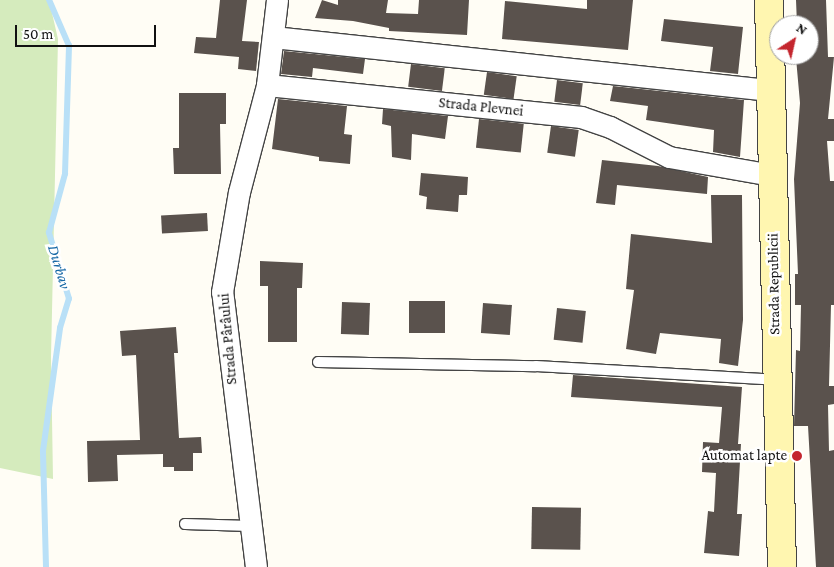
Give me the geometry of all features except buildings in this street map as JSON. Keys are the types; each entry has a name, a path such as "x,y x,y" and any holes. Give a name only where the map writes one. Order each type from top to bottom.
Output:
{"main road":[{"name":"Strada Republicii","path":"769,0 782,567"}],"street":[{"path":"267,85 277,0"},
{"path":"273,37 770,90"},
{"name":"Strada Plevnei","path":"267,85 581,117 610,127 669,157 772,174"},
{"name":"Strada Pârâului","path":"256,567 222,292 239,192 267,85"}],"lane":[{"path":"318,362 536,366 777,380"},
{"path":"185,524 250,526"}],"green space":[{"path":"0,0 49,0 58,39 51,357 53,479 0,468"}],"waterway":[{"name":"Durbav","path":"46,567 43,451 60,328 69,299 49,233 65,174 69,46 49,0"}],"place":[{"name":"Automat lapte","path":"797,456"}]}
